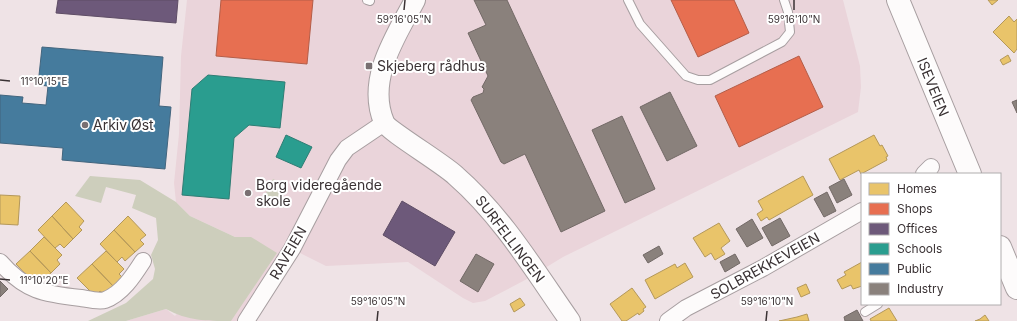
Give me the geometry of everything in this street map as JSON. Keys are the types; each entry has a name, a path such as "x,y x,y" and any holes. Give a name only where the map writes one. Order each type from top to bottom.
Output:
{"highway":[{"name":"ISEVEIEN","path":"898,0 970,173"},
{"path":"1001,249 1017,288"}],"street":[{"path":"384,123 379,103 378,84 382,64 415,0"},
{"name":"RAVEIEN","path":"246,321 292,249 338,160 347,148 384,123"},
{"name":"SURFELLINGEN","path":"384,123 395,133 451,171 487,205 570,321"},
{"name":"SOLBREKKEVEIEN","path":"668,321 686,308 763,268 861,212"},
{"path":"0,262 21,283 32,289 47,294 104,301 119,292 143,261"}],"lane":[{"path":"628,0 640,24 672,62 686,76 698,80 710,80 782,42 790,32 784,0"},
{"path":"865,312 876,305"}],"shaded area":[{"path":"187,0 843,0 860,66 861,87 858,112 563,257 527,279 485,301 473,303 463,298 408,262 326,266 292,249 246,321 126,321 166,309 175,316 235,237 190,216 176,202 174,183 179,134 181,56"}],"green space":[{"path":"90,176 140,180 176,202 190,216 235,237 251,237 277,253 231,321 197,320 182,316 166,309 126,321 88,321 126,303 153,279 155,269 151,255 158,240 156,218 132,208 136,195 106,187 101,203 75,196"},
{"path":"273,179 287,186 279,202 265,195"}],"building: Homes":[{"path":"988,0 998,0 992,5"},
{"path":"1009,16 1014,22 1017,19 1017,49 1014,53 993,32"},
{"path":"1008,55 1011,61 1003,65 1000,60"},
{"path":"874,135 888,156 886,157 887,160 861,174 859,170 840,180 829,159"},
{"path":"803,176 813,195 769,220 767,217 761,221 757,214 763,210 758,201"},
{"path":"0,195 20,196 18,225 0,224"},
{"path":"66,202 84,221 79,227 82,230 73,239 52,216"},
{"path":"52,216 73,239 64,248 60,244 55,248 38,230"},
{"path":"128,216 146,235 140,240 144,244 135,252 114,230"},
{"path":"719,223 730,241 721,248 725,254 715,260 711,253 705,257 693,238"},
{"path":"114,230 135,252 125,261 122,257 117,262 100,244"},
{"path":"44,237 62,255 57,260 60,264 51,273 30,251"},
{"path":"30,251 51,273 42,281 38,277 33,282 16,264"},
{"path":"106,251 124,269 119,274 122,277 113,286 92,264"},
{"path":"685,263 693,277 655,299 645,280 675,264 677,268"},
{"path":"861,263 861,286 853,289 851,285 842,289 837,280 846,275 844,272"},
{"path":"92,264 113,286 104,294 100,291 95,296 77,278"},
{"path":"806,284 810,293 801,297 797,288"},
{"path":"632,288 646,307 639,315 638,313 626,321 622,321 610,304"},
{"path":"520,298 525,305 514,312 510,304"},
{"path":"889,308 897,321 871,321 870,319"},
{"path":"807,314 809,321 779,321 797,317"},
{"path":"985,315 989,321 975,321 980,319"}],"building: Shops":[{"path":"221,0 313,0 307,64 216,56"},
{"path":"671,0 734,0 749,33 698,57"},
{"path":"799,56 823,107 739,147 715,96"}],"building: Offices":[{"path":"58,0 178,0 176,23 56,13"},
{"path":"402,201 455,232 435,266 383,235"}],"building: Schools":[{"path":"208,75 285,82 280,128 249,125 234,138 229,199 182,195 192,89"},
{"path":"286,135 312,147 301,168 276,157"}],"building: Public":[{"name":"Arkiv Øst","path":"42,47 163,57 159,106 171,107 165,169 62,160 63,148 0,143 0,95 23,97 22,103 46,105 48,86 38,85"}],"building: Industry":[{"path":"474,0 507,0 605,211 561,232 525,154 504,164 501,162 471,100 473,97 483,93 484,89 482,87 488,76 468,33 486,25"},
{"path":"670,92 697,146 667,161 640,107"},
{"path":"1017,100 1017,113 1012,102"},
{"path":"622,116 655,189 625,203 592,130"},
{"path":"844,179 852,195 837,203 829,187"},
{"path":"827,192 836,211 824,217 814,199"},
{"path":"780,218 790,236 772,246 762,228"},
{"path":"752,219 763,238 747,247 736,229"},
{"path":"659,246 663,254 648,263 643,255"},
{"path":"476,254 494,264 478,292 460,281"},
{"path":"735,254 740,263 725,272 720,262"},
{"path":"0,281 8,289 0,297"},
{"path":"857,310 863,321 845,321 844,317"}],"place":[{"name":"Skjeberg rådhus","path":"369,66"},
{"name":"Arkiv Øst","path":"85,125"},
{"name":"Borg videregående skole","path":"248,193"}]}
